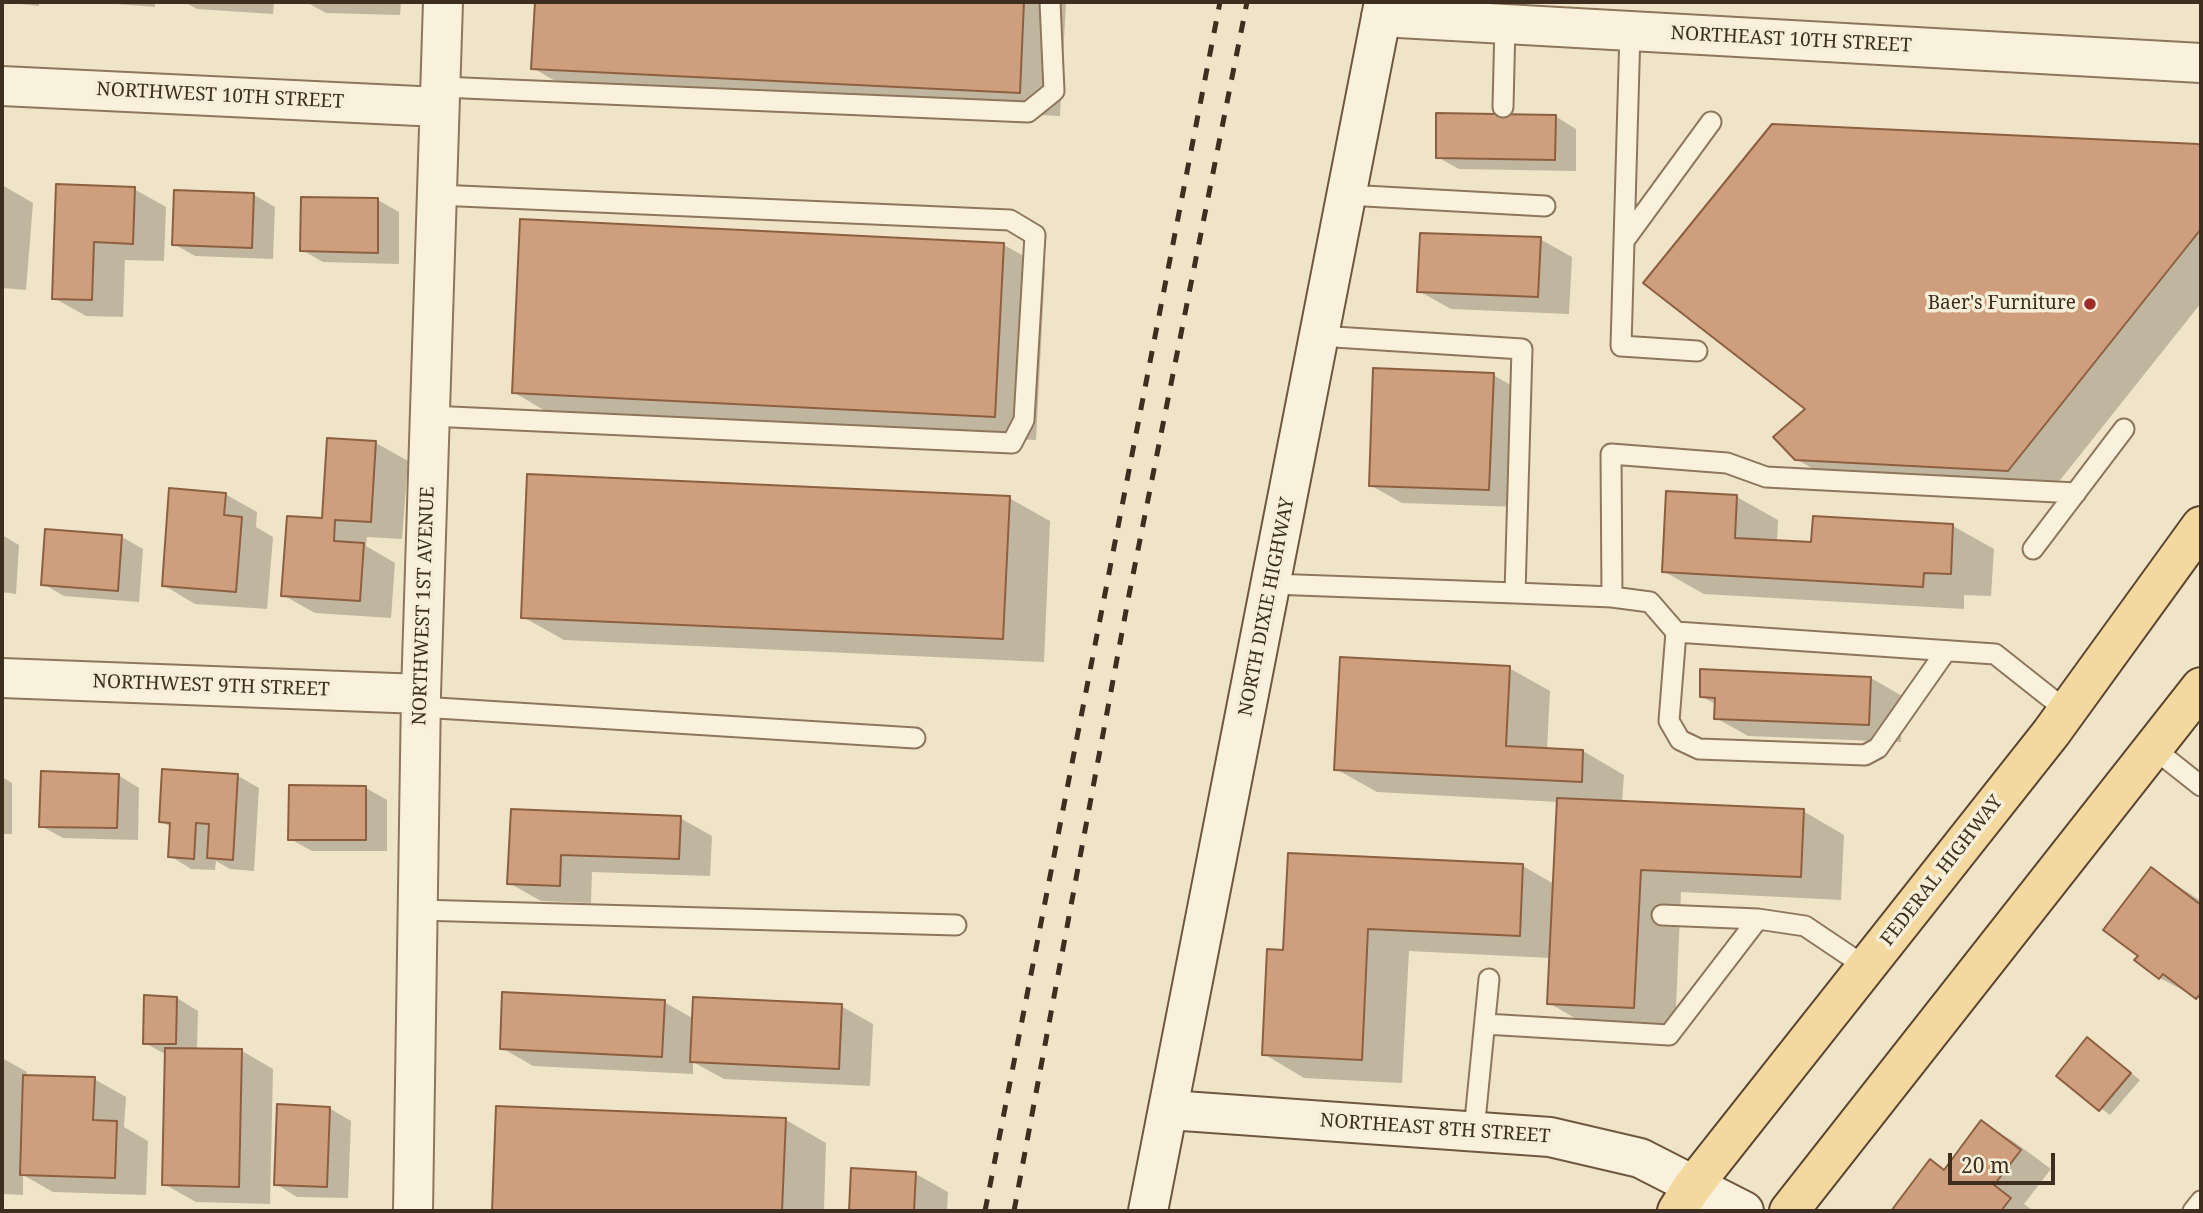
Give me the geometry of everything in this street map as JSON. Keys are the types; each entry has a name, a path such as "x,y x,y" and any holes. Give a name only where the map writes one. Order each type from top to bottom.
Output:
{"main road":[{"name":"FEDERAL HIGHWAY","path":"1691,1203 1866,967 2067,711 2201,526"},
{"path":"1789,1211 2201,687"}],"street":[{"name":"NORTHWEST 1ST AVENUE","path":"414,1211 421,701 443,2"},
{"name":"NORTHEAST 10TH STREET","path":"1383,9 1505,24 1643,22 2201,63"},
{"name":"NORTH DIXIE HIGHWAY","path":"1148,1211 1383,9"},
{"name":"NORTHWEST 10TH STREET","path":"2,86 440,97"},
{"name":"NORTHWEST 9TH STREET","path":"2,678 421,701"},
{"name":"NORTHEAST 8TH STREET","path":"1169,1110 1550,1136 1640,1158 1691,1203 1744,1211"}],"lane":[{"path":"440,97 1028,112 1054,91 1050,2"},
{"path":"1643,22 1623,241 1621,346 1697,351"},
{"path":"1503,107 1505,24"},
{"path":"1623,241 1712,122"},
{"path":"430,416 1012,443 1024,420 1035,234 1010,220 437,195"},
{"path":"1347,195 1545,206"},
{"path":"1320,336 1522,349 1515,593"},
{"path":"2033,549 2124,429"},
{"path":"1612,597 1611,454 1727,463 1766,477 2076,493"},
{"path":"1271,584 1612,597 1650,602 1675,632 1669,721 1679,740 1699,748 1865,755 1878,748 1946,651"},
{"path":"1675,632 1995,654 2067,711"},
{"path":"421,701 915,738"},
{"path":"2153,748 2201,786"},
{"path":"418,910 956,925"},
{"path":"1662,915 1758,919 1805,926 1866,967"},
{"path":"1485,1024 1669,1035 1758,919"},
{"path":"1474,1131 1489,979"},
{"path":"2193,1211 2201,1201"}],"building":[{"path":"535,2 1024,2 1020,93 531,69"},
{"path":"1436,113 1556,115 1555,160 1436,158"},
{"path":"1772,124 2198,144 2201,146 2201,229 2008,471 1795,460 1773,437 1805,409 1643,283"},
{"path":"56,184 135,187 133,244 94,242 92,300 52,299"},
{"path":"174,190 254,193 252,248 172,245"},
{"path":"301,197 378,198 378,253 300,251"},
{"path":"520,219 1004,243 995,417 512,393"},
{"path":"1420,233 1541,237 1538,297 1417,292"},
{"path":"1373,368 1494,373 1489,490 1369,486"},
{"path":"327,438 376,441 371,522 335,520 334,541 364,543 360,601 281,596 287,516 322,518"},
{"path":"527,474 1010,496 1003,639 521,618"},
{"path":"169,488 226,493 224,515 242,517 236,592 162,586"},
{"path":"1666,491 1737,495 1735,538 1811,542 1813,516 1953,524 1951,574 1924,573 1923,587 1662,572"},
{"path":"45,529 122,535 118,591 41,585"},
{"path":"1340,657 1510,666 1506,746 1583,750 1582,782 1334,770"},
{"path":"1700,669 1871,677 1869,725 1714,719 1715,698 1700,697"},
{"path":"162,769 238,774 233,860 207,858 209,824 196,823 194,859 168,857 170,823 159,822"},
{"path":"41,771 119,774 117,828 39,827"},
{"path":"289,785 366,786 366,840 288,840"},
{"path":"1557,798 1804,809 1801,877 1641,870 1634,1008 1547,1004"},
{"path":"511,809 681,816 679,859 561,855 560,886 507,884"},
{"path":"1288,853 1523,864 1520,936 1368,929 1362,1060 1262,1055 1267,949 1283,950"},
{"path":"2151,867 2201,905 2201,993 2196,999 2163,974 2159,979 2134,960 2138,956 2103,930"},
{"path":"502,992 665,1000 662,1057 500,1049"},
{"path":"144,995 177,997 176,1044 143,1044"},
{"path":"693,997 842,1004 839,1069 690,1062"},
{"path":"2087,1037 2131,1073 2099,1111 2056,1076"},
{"path":"165,1048 242,1049 239,1187 162,1185"},
{"path":"23,1075 95,1077 93,1120 117,1121 115,1178 20,1175"},
{"path":"277,1104 330,1107 327,1187 274,1185"},
{"path":"496,1106 786,1118 782,1211 492,1211"},
{"path":"1981,1120 2021,1150 1994,1185 2011,1198 2001,1211 1891,1211 1930,1159 1944,1170"},
{"path":"851,1168 916,1172 914,1211 849,1211"}],"railway":[{"path":"985,1211 1220,2"},
{"path":"1014,1211 1128,600 1247,2"}],"place":[{"name":"Baer's Furniture","path":"2090,304"}]}
